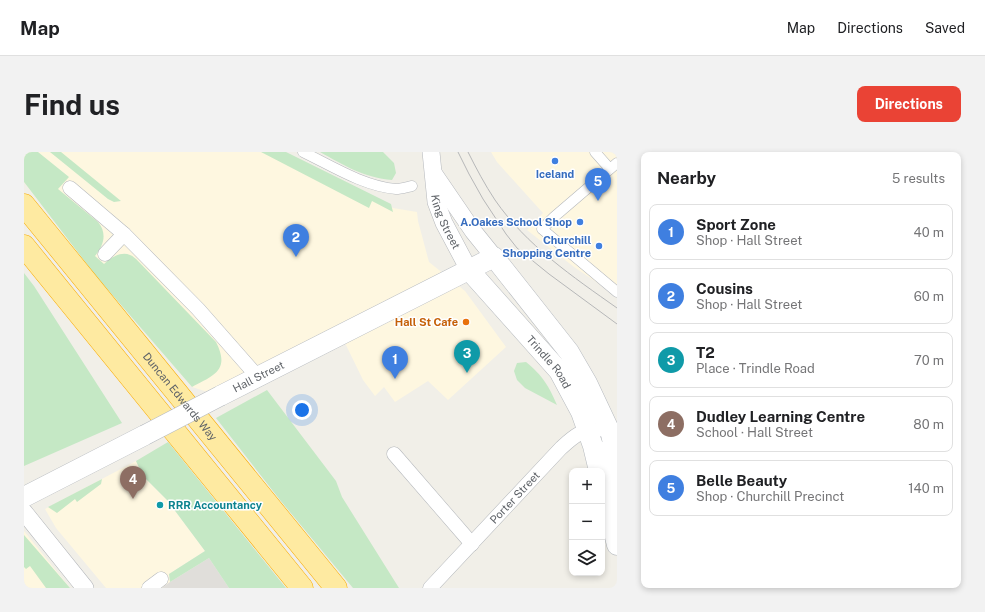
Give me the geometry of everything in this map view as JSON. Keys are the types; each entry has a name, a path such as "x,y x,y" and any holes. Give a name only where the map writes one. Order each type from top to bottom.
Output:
{"highway":[{"name":"Duncan Edwards Way","path":"24,204 336,588"},
{"path":"24,246 302,588"}],"main road":[{"name":"Hall Street","path":"24,497 494,257"},
{"name":"Trindle Road","path":"494,257 570,352 614,436 617,461"},
{"name":"Trindle Road","path":"469,270 559,371 581,412 598,468"},
{"path":"614,436 605,446 617,514"},
{"path":"605,496 617,545"}],"street":[{"path":"303,152 344,173 374,184 397,189 412,186"},
{"name":"King Street","path":"430,152 436,202 444,223 469,270"},
{"path":"595,152 614,166 542,229 617,292"},
{"name":"King Street","path":"432,171 473,231 494,257"},
{"path":"70,188 124,234 198,309 258,377"},
{"path":"105,254 124,234"},
{"path":"587,430 614,436"},
{"name":"Porter Street","path":"430,588 561,448 573,438 587,430"},
{"path":"394,454 472,544"},
{"path":"24,512 85,588"},
{"path":"149,588 161,579"}],"shaded area":[{"path":"24,152 275,152 393,208 417,212 429,262 465,291 506,347 448,400 428,381 395,402 384,387 375,396 363,380 346,345 339,335 220,396 192,387 96,276 24,182"},
{"name":"Churchill Shopping Centre","path":"491,152 617,152 617,296 574,267 527,230 543,213 497,162"},
{"path":"136,461 143,476 167,500 205,551 169,574 170,582 162,588 106,588 56,528 45,509"},
{"path":"24,531 70,588 24,588"},
{"path":"209,558 229,588 162,588 170,582"}],"green space":[{"path":"24,152 38,152 69,177 58,189 98,222 103,231 104,235 102,244 95,256 104,264 112,257 123,254 131,255 216,342 220,351 221,365 213,375 192,387 96,276 24,182"},
{"path":"50,152 61,152 121,201 114,202 108,199"},
{"path":"261,152 286,152 391,204 393,212 372,201 369,208"},
{"path":"320,152 383,152 394,163 396,173 392,180 373,177 346,166"},
{"path":"24,273 34,286 122,423 24,466"},
{"path":"526,362 545,382 557,405 525,388 517,380 514,371 517,363"},
{"path":"267,390 336,481 342,497 399,588 353,588 280,500 216,418"},
{"path":"168,442 286,588 229,588 209,558 170,582 169,574 205,551 167,500 143,476 136,461"},
{"path":"102,479 101,484 77,502 75,499 57,513 48,507"},
{"path":"24,535 70,588 46,588 30,566 26,569 24,567"}],"tram line":[{"path":"458,152 483,199 517,248 549,274 617,324"},
{"path":"468,152 495,200 521,232 567,272 617,308"}],"place":[{"name":"Iceland","path":"555,161"},
{"name":"Belle Beauty","path":"598,201"},
{"name":"A.Oakes School Shop","path":"580,222"},
{"name":"Churchill Shopping Centre","path":"599,246"},
{"name":"Cousins","path":"296,257"},
{"name":"Hall St Cafe","path":"466,322"},
{"name":"T2","path":"467,373"},
{"name":"Sport Zone","path":"395,379"},
{"name":"Dudley Learning Centre","path":"133,499"},
{"name":"RRR Accountancy","path":"160,505"}]}
